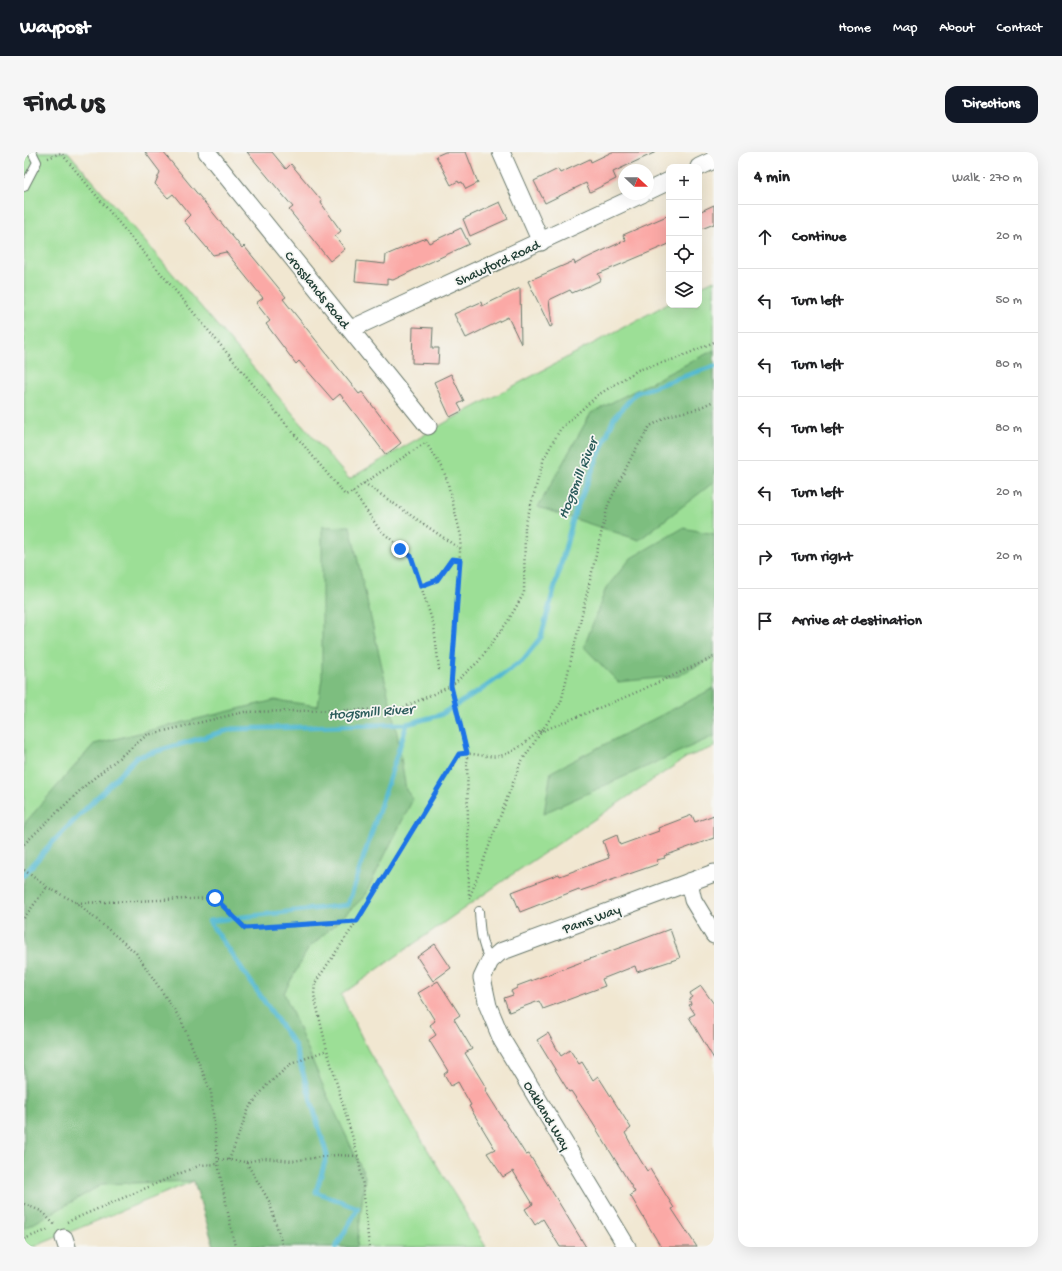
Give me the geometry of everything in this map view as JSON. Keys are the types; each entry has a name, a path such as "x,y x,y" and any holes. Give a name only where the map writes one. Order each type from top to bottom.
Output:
{"street":[{"name":"Crosslands Road","path":"207,152 350,329 427,434"},
{"path":"501,152 541,242"},
{"path":"702,166 714,160"},
{"path":"654,188 666,182"},
{"name":"Shawford Road","path":"350,329 629,200"},
{"name":"Pams Way","path":"482,978 495,954 508,948 714,873"},
{"path":"689,882 693,900 714,936"},
{"name":"Oakland Way","path":"482,978 488,1006 502,1040 627,1247"}],"lane":[{"path":"24,187 37,162 32,152"},
{"path":"479,911 483,948 490,961"}],"path":[{"path":"37,162 61,153 345,495 353,492 427,434 447,480 461,536 451,686 467,753 469,912 479,911"},
{"path":"24,844 88,784 147,735 244,712 400,709 451,686 478,662 508,621 524,593 525,526 544,458 561,428 598,395 638,370 678,358 714,342"},
{"path":"469,899 520,764 561,702 608,505 632,454 650,426 671,415 697,409 714,401"},
{"path":"364,482 461,550"},
{"path":"353,492 380,530 411,556 434,626 439,669 441,670"},
{"path":"421,586 437,580 452,559 460,560"},
{"path":"540,732 628,696 714,657"},
{"path":"369,1247 363,1186 358,1156 327,1050 314,995 315,983 357,921 459,754 467,753 499,756 520,746 543,728"},
{"path":"24,870 47,887 77,903 136,953 180,1020 211,1092 219,1159 218,1164 235,1247"},
{"path":"24,918 47,887"},
{"path":"77,903 215,898 245,928 357,921"},
{"path":"229,1160 249,1108 267,1085 291,1064 327,1050"},
{"path":"219,1159 246,1162 265,1158 292,1160 336,1155 358,1156"},
{"path":"246,1162 269,1201 282,1247"},
{"path":"24,1239 62,1237 181,1172 201,1165 218,1164"},
{"path":"24,1204 41,1211 62,1237"}],"green space":[{"path":"24,152 68,152 349,479 448,421 666,305 666,308 702,308 702,286 714,280 714,747 687,757 513,874 341,995 368,1050 486,1247 214,1247 194,1181 33,1247 24,1247"},
{"path":"714,350 714,482 639,540 538,507 591,413"},
{"path":"350,526 397,733 406,790 413,799 364,897 308,949 284,993 326,1093 365,1176 357,1247 214,1247 194,1181 103,1184 24,1229 24,824 94,744 275,700 318,706 322,678 322,527"},
{"path":"683,528 714,534 714,657 678,676 618,682 584,647 606,588 631,558"},
{"path":"714,688 714,736 544,813 551,772"}],"building":[{"path":"145,152 163,152 242,248 244,246 286,297 283,299 359,394 362,392 401,443 386,455 340,394 333,400 299,361 296,364 266,324 270,321 256,303 263,298 226,252 213,255 184,221 190,215 173,194 168,198 155,184 160,172"},
{"path":"247,152 272,152 286,169 291,164 322,201 321,203 341,231 335,236 345,249 330,261 289,210 293,207"},
{"path":"445,152 466,152 478,183 466,189 462,182 459,183 458,181 451,185 436,156"},
{"path":"612,152 656,152 630,164 618,164 618,170 613,172 616,179 590,192 586,183 545,203 534,181 558,169 560,173 590,159 591,162"},
{"path":"500,202 508,219 470,236 463,219"},
{"path":"714,205 714,224 702,229 702,211"},
{"path":"666,216 666,245 598,274 601,280 591,285 572,293 570,290 549,300 552,326 550,327 528,281 574,261 575,264 626,240 623,235"},
{"path":"461,228 469,244 393,280 387,279 387,284 355,281 357,261 385,264 386,255 426,238 429,243"},
{"path":"520,288 521,344 508,317 466,338 454,314 481,302 482,306"},
{"path":"413,327 433,328 432,348 439,348 438,364 412,363"},
{"path":"451,374 464,401 458,404 462,411 450,417 434,382"},
{"path":"692,815 695,822 714,815 714,838 664,856 665,858 657,860 658,864 580,891 579,889 520,912 512,892 559,874 560,876 609,858 603,841 617,835 620,845 659,831 658,828"},
{"path":"670,929 680,958 637,972 635,966 602,979 605,986 543,1009 539,1001 509,1012 504,998 513,995 511,991 517,988 517,986"},
{"path":"435,944 451,968 433,981 417,957"},
{"path":"438,981 460,1015 454,1019 472,1049 465,1053 487,1089 485,1090 526,1155 529,1154 586,1247 560,1247 543,1219 535,1225 525,1209 533,1204 513,1171 503,1177 487,1153 495,1149 469,1106 471,1105 458,1082 451,1086 444,1074 448,1071 429,1040 436,1035 430,1025 435,1021 418,993"},
{"path":"701,986 714,1004 714,1059 689,1017 695,1014 689,1005 691,1004 689,999 692,997 690,993"},
{"path":"548,1033 561,1056 570,1050 579,1064 582,1062 593,1080 598,1076 631,1128 625,1133 632,1146 647,1171 650,1169 674,1208 672,1209 697,1247 661,1247 630,1195 635,1192 592,1122 571,1091 569,1092 537,1040"}],"waterway":[{"name":"Hogsmill River","path":"24,875 48,847 137,757 232,729 407,724 440,715 481,690 523,660 541,637 575,512 614,418 636,393 714,366"},
{"path":"336,1247 358,1208 316,1192 327,1155 295,1046 209,921 348,905 407,724"}],"route":[{"path":"215,898 245,928 357,921 459,754 467,753 451,686 460,560 452,559 437,580 421,586 411,556 400,549"}]}
